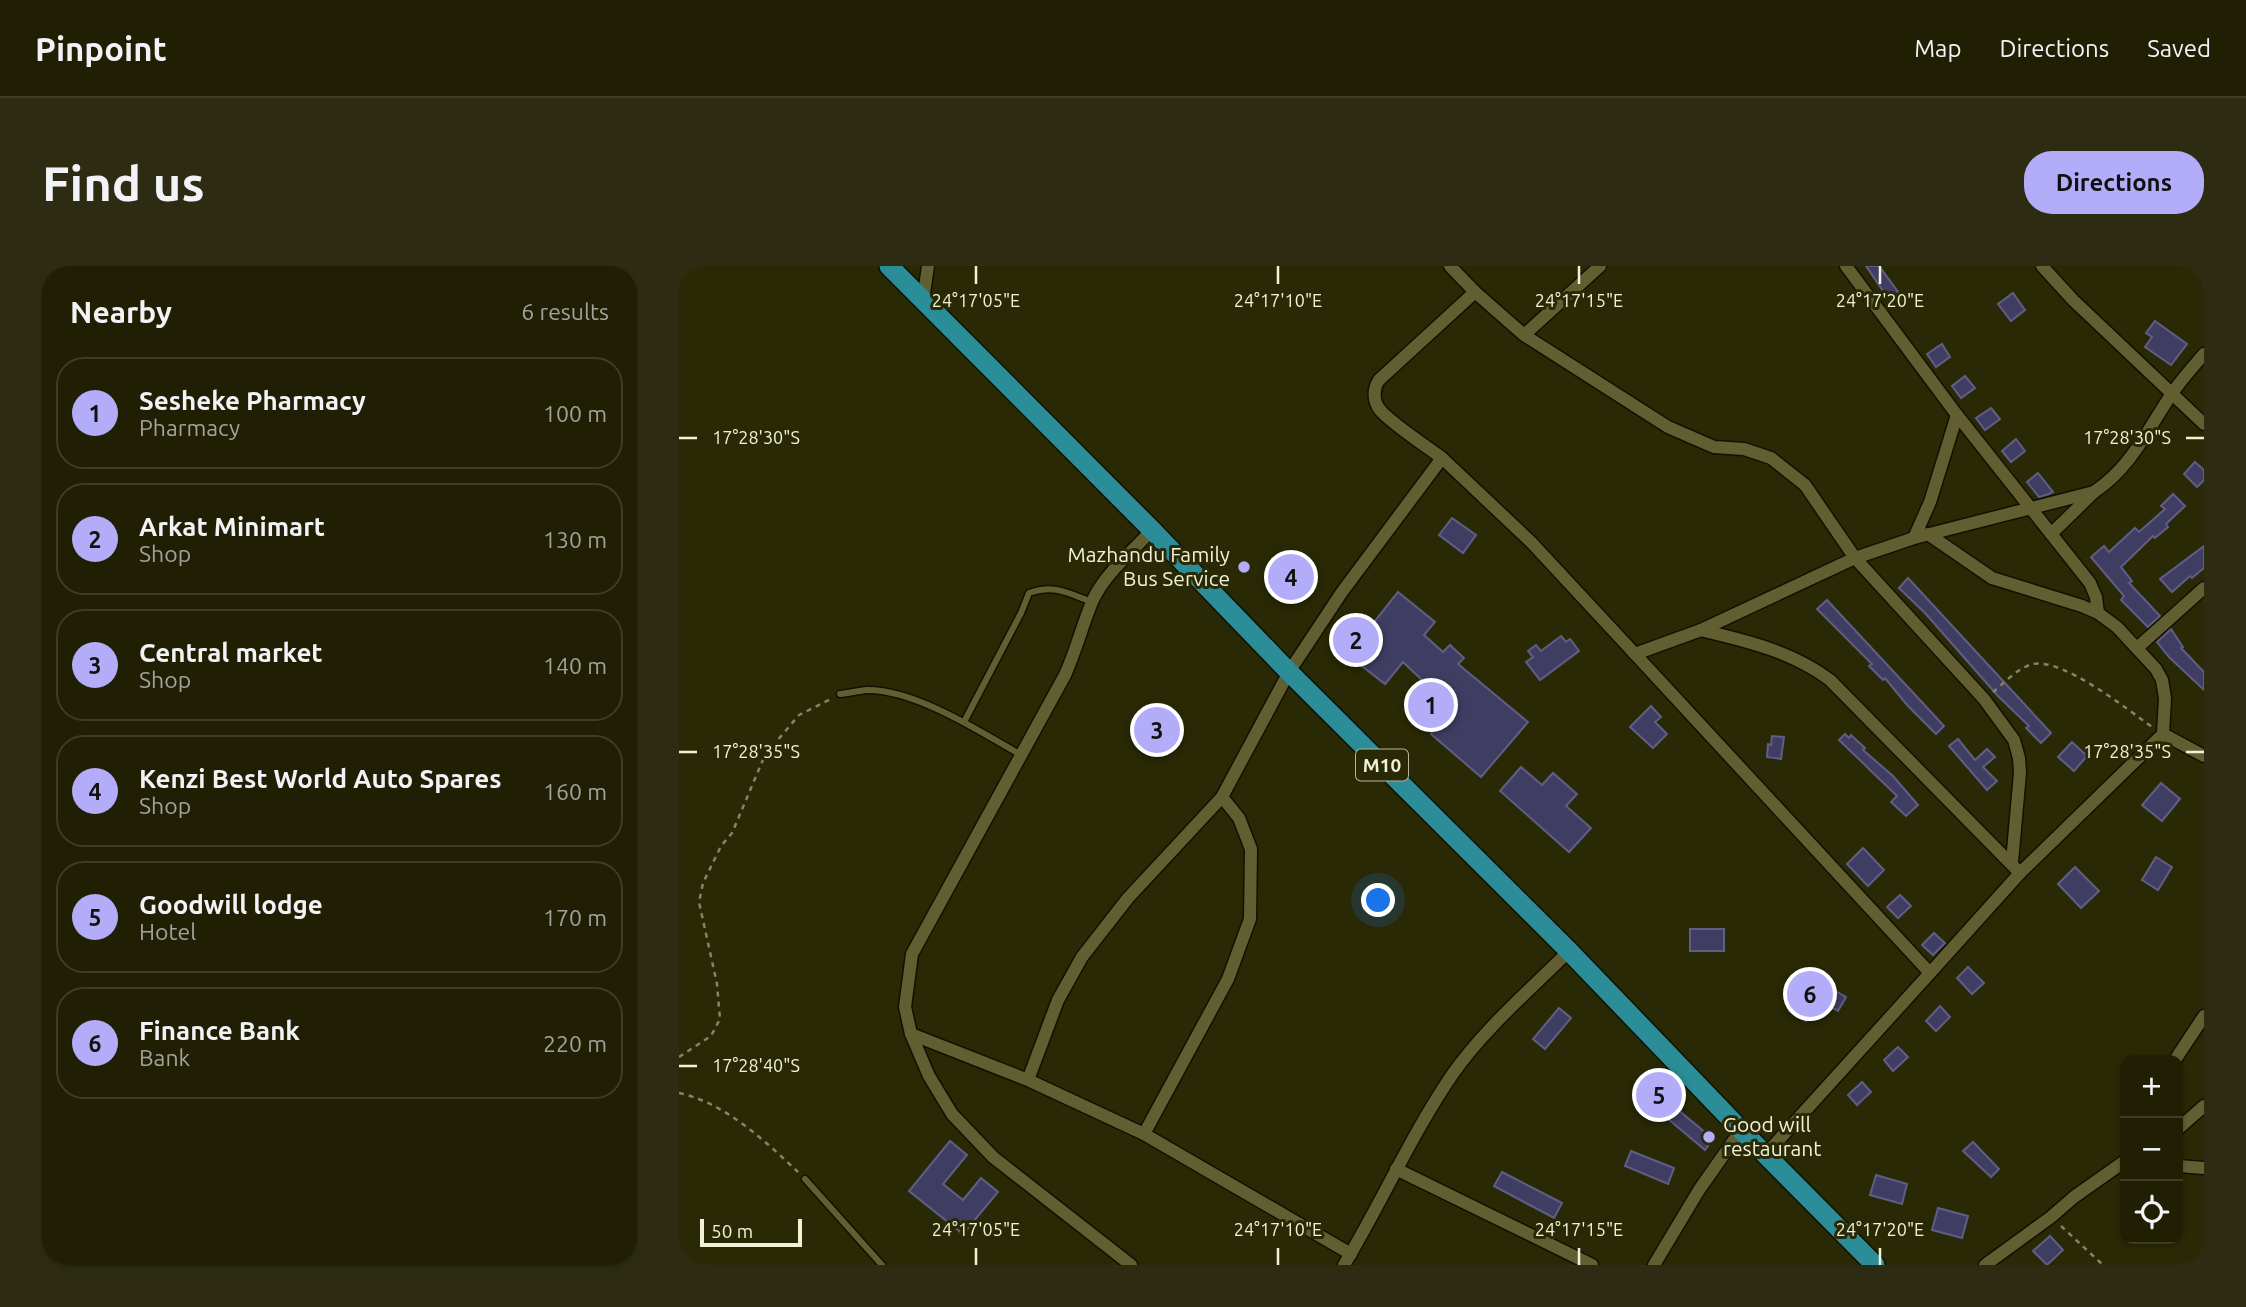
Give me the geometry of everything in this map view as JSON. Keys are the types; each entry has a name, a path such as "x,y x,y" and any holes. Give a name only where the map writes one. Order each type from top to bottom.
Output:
{"main road":[{"name":"M10","path":"889,266 1289,672 1569,951 1875,1265"}],"street":[{"path":"923,301 928,266"},
{"path":"1450,266 1524,335 1668,427 1714,447 1755,451 1780,463 1809,490 1855,558 1984,699 2014,740 2019,758 2019,796 2012,862"},
{"path":"1524,335 1600,266"},
{"path":"1846,266 1957,415 2090,583 2096,597 2098,613"},
{"path":"2042,266 2073,300 2204,424"},
{"path":"1475,292 1379,380 1375,386 1376,402 1380,411 1442,458 1531,542 1930,973"},
{"path":"2051,534 2094,492 2116,477 2172,394 2204,354"},
{"path":"1913,538 1930,502 1957,415"},
{"path":"1028,1080 1058,1000 1081,957 1128,898 1222,797 1289,672 1342,592 1442,458"},
{"path":"1635,654 1701,630 1855,558 1913,538 2094,492"},
{"path":"1131,1265 1002,1165 971,1136 952,1114 929,1076 911,1034 905,1007 912,954 1073,657 1092,602 1114,571 1152,530"},
{"path":"1766,1154 2021,873 2163,734 2165,698 2162,680 2156,669 2117,627 2098,613 1992,578 1928,534"},
{"path":"2137,648 2204,588"},
{"path":"1701,630 1767,646 1817,670 2021,873"},
{"path":"2163,734 2204,757"},
{"path":"1144,1134 1227,979 1250,919 1251,849 1239,818 1222,797"},
{"path":"911,1034 1028,1080 1144,1134 1348,1259 1396,1169 1454,1073 1475,1047 1569,951"},
{"path":"2178,1055 2204,1016"},
{"path":"2183,1124 2204,1106"},
{"path":"1654,1265 1699,1190 1741,1130"},
{"path":"1985,1265 2120,1166"},
{"path":"2183,1166 2204,1168"},
{"path":"1396,1169 1592,1265"}],"lane":[{"path":"964,722 1029,593 1045,587 1092,602"},
{"path":"840,694 869,690 906,697 964,722 1021,755"},
{"path":"805,1179 882,1265"}],"path":[{"path":"1984,699 2024,668 2032,664 2052,665 2097,689 2163,734"},
{"path":"679,1057 711,1036 720,1019 717,984 699,902 703,883 721,846 732,833 765,755 799,715 840,694"},
{"path":"679,1093 693,1096 747,1126 805,1179"},
{"path":"2051,1217 2103,1265"}],"building":[{"path":"1866,266 1879,266 1904,300 1894,307"},
{"path":"2013,293 2025,310 2011,321 1998,304"},
{"path":"2155,321 2187,344 2171,365 2145,347 2152,337 2146,333"},
{"path":"1942,344 1950,357 1936,367 1927,354"},
{"path":"1965,376 1975,388 1961,398 1952,386"},
{"path":"1991,408 2000,419 1985,430 1976,418"},
{"path":"2016,439 2025,451 2011,462 2002,451"},
{"path":"2195,462 2204,470 2204,480 2197,487 2184,474"},
{"path":"2038,473 2053,492 2039,497 2027,482"},
{"path":"2173,494 2185,506 2166,524 2168,527 2155,538 2153,536 2121,567 2132,581 2129,583 2160,616 2148,627 2121,600 2124,596 2091,557 2104,546 2109,552 2135,528 2139,532 2165,509 2161,506"},
{"path":"1452,518 1476,535 1463,553 1439,535"},
{"path":"2204,546 2204,568 2172,592 2160,579"},
{"path":"1908,578 2051,733 2041,743 2026,728 2029,726 1899,588"},
{"path":"1398,592 1435,622 1424,635 1443,652 1450,645 1464,658 1458,664 1528,722 1481,777 1431,734 1435,728 1405,703 1423,681 1403,662 1385,684 1331,642 1350,618 1367,631"},
{"path":"1827,600 1944,726 1936,734 1817,609"},
{"path":"2171,629 2183,647 2181,648 2204,672 2204,690 2157,642"},
{"path":"1561,636 1566,642 1570,639 1579,651 1540,680 1526,662 1533,657 1528,651 1536,645 1541,651"},
{"path":"1651,706 1661,717 1655,722 1667,734 1653,748 1630,727"},
{"path":"1845,734 1849,738 1851,735 1865,748 1863,750 1893,776 1918,805 1906,816 1891,802 1897,796 1839,740"},
{"path":"1772,736 1784,737 1781,759 1767,757"},
{"path":"1958,739 1975,760 1987,749 1995,757 1983,767 1997,781 1987,790 1949,746"},
{"path":"2072,742 2087,756 2074,771 2058,757"},
{"path":"1521,767 1542,785 1553,773 1577,794 1566,806 1591,828 1569,852 1500,791"},
{"path":"2161,783 2180,799 2162,821 2142,805"},
{"path":"1863,848 1884,870 1868,886 1847,864"},
{"path":"2156,857 2172,867 2158,890 2142,880"},
{"path":"2075,867 2099,891 2081,908 2058,884"},
{"path":"1900,895 1911,906 1898,918 1887,907"},
{"path":"1690,929 1724,929 1724,951 1690,951"},
{"path":"1934,933 1945,943 1933,955 1922,945"},
{"path":"1968,967 1984,983 1972,994 1957,978"},
{"path":"1810,976 1846,997 1838,1011 1818,1000 1806,1021 1789,1011"},
{"path":"1940,1006 1950,1017 1936,1031 1926,1021"},
{"path":"1559,1008 1571,1018 1545,1049 1533,1039"},
{"path":"1898,1047 1908,1057 1893,1071 1884,1060"},
{"path":"1862,1082 1871,1092 1857,1105 1848,1095"},
{"path":"1658,1093 1713,1139 1705,1150 1649,1103"},
{"path":"950,1141 967,1155 943,1184 963,1200 981,1178 998,1192 963,1234 909,1191"},
{"path":"1973,1142 1999,1169 1991,1177 1963,1151"},
{"path":"1631,1151 1674,1168 1668,1184 1625,1166"},
{"path":"1502,1172 1562,1203 1554,1218 1494,1186"},
{"path":"1876,1175 1907,1184 1902,1204 1870,1195"},
{"path":"1938,1208 1968,1216 1962,1238 1932,1230"},
{"path":"2050,1236 2063,1250 2047,1265 2033,1251"}],"place":[{"name":"Mazhandu Family Bus Service","path":"1244,567"},
{"name":"Kenzi Best World Auto Spares","path":"1291,577"},
{"name":"Arkat Minimart","path":"1356,640"},
{"name":"Sesheke Pharmacy","path":"1431,705"},
{"name":"Central market","path":"1157,730"},
{"name":"Finance Bank","path":"1810,994"},
{"name":"Goodwill lodge","path":"1659,1095"},
{"name":"Good will restaurant","path":"1709,1137"}]}
